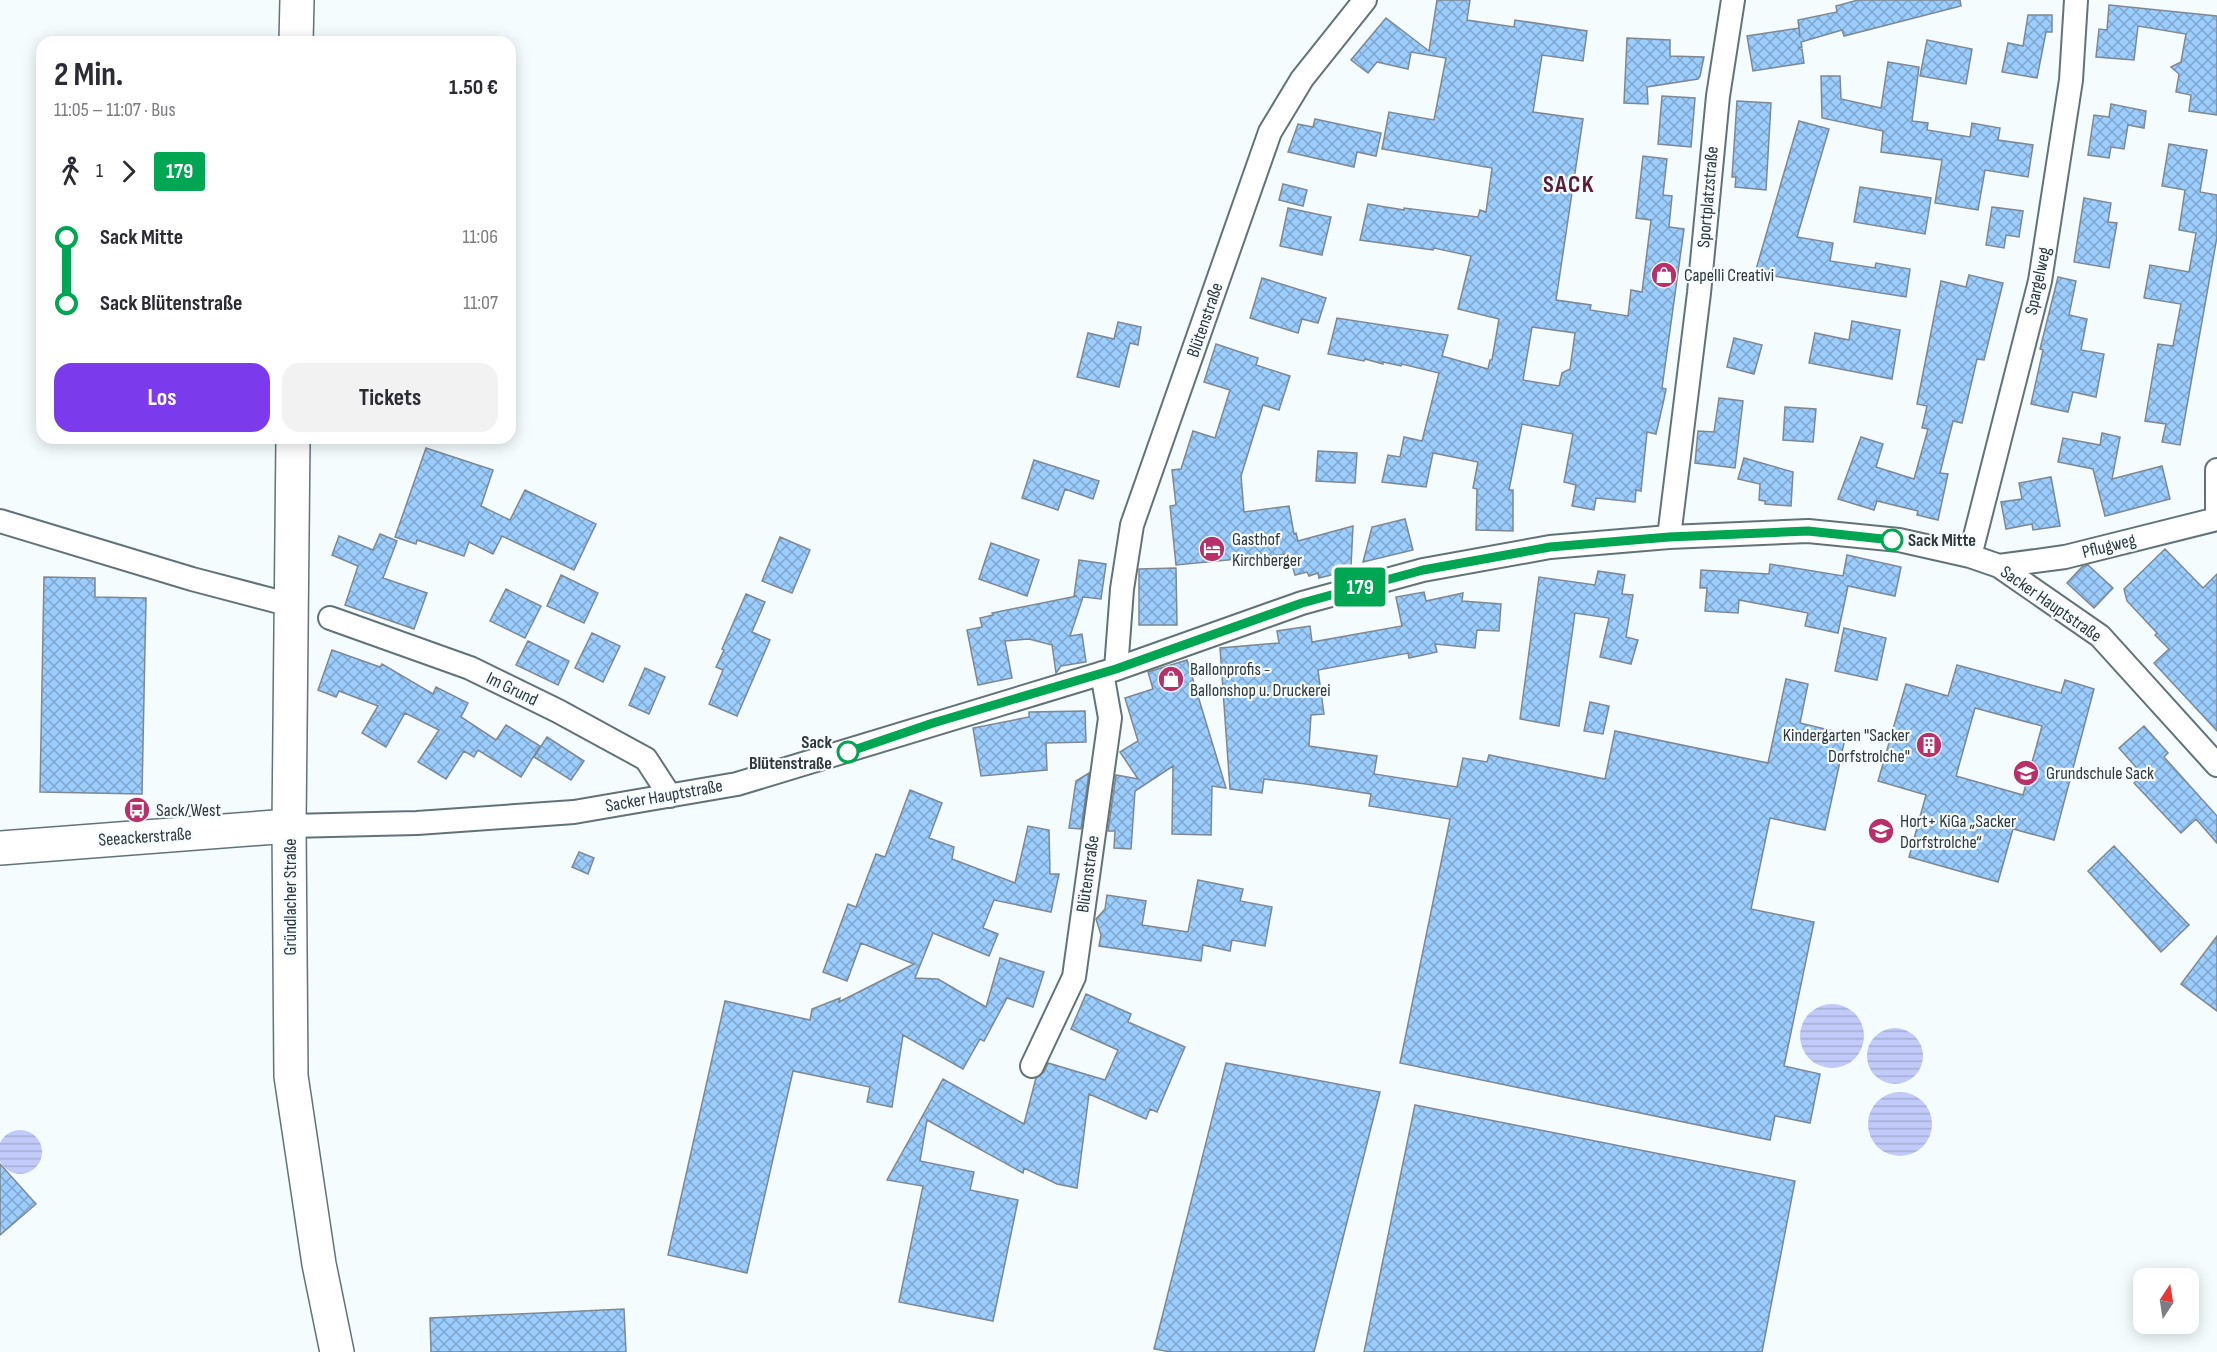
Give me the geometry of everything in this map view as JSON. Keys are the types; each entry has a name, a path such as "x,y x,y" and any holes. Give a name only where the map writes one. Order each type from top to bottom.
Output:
{"main road":[{"path":"296,36 297,0"},
{"name":"Gründlacher Straße","path":"293,444 289,826 291,1076 319,1264 338,1352"},
{"name":"Seeackerstraße","path":"0,848 289,826"}],"street":[{"name":"Blütenstraße","path":"1032,1066 1074,977 1110,718 1109,671 1132,525 1270,132 1302,79 1365,0"},
{"name":"Sportplatzstraße","path":"1669,537 1699,293 1718,96 1733,0"},
{"name":"Spargelweg","path":"1970,556 2040,281 2070,90 2076,41 2076,0"},
{"path":"2217,470 2217,508"},
{"name":"Pflugweg","path":"2000,567 2065,557 2217,519"},
{"path":"0,521 192,579 291,605"},
{"name":"Sacker Hauptstraße","path":"289,826 417,823 574,812 670,796 761,778 1109,671 1302,603 1423,570 1550,547 1669,537 1808,531 1899,540 1970,556 2000,567 2100,636 2217,765"},
{"name":"Im Grund","path":"330,618 470,668 558,711 646,759 670,796"}],"water":[{"path":"1832,1004 1850,1009 1855,1013 1859,1018 1864,1036 1859,1054 1855,1059 1850,1063 1832,1068 1814,1063 1809,1059 1805,1054 1800,1036 1805,1018 1809,1013 1814,1009"},
{"path":"1895,1028 1906,1030 1915,1036 1921,1045 1923,1056 1921,1067 1915,1076 1906,1082 1895,1084 1884,1082 1875,1076 1869,1067 1867,1056 1869,1045 1875,1036 1884,1030"},
{"path":"1900,1092 1918,1097 1923,1101 1927,1106 1932,1124 1927,1142 1923,1147 1918,1151 1900,1156 1882,1151 1877,1147 1873,1142 1868,1124 1873,1106 1877,1101 1882,1097"},
{"path":"11,1131 29,1131 41,1143 41,1161 29,1173 11,1173 -1,1161 -1,1143"}],"building":[{"path":"1437,0 1470,0 1467,20 1514,27 1515,20 1587,31 1583,61 1542,55 1533,112 1583,119 1556,300 1591,305 1590,310 1628,316 1631,290 1642,292 1651,220 1636,218 1643,156 1667,159 1663,195 1672,196 1669,227 1684,229 1662,388 1666,389 1656,434 1647,432 1641,491 1636,490 1635,502 1596,498 1594,510 1572,506 1576,485 1564,482 1573,434 1522,424 1509,490 1513,490 1513,531 1476,530 1477,489 1473,488 1478,462 1433,453 1426,487 1382,482 1388,455 1400,457 1404,437 1422,441 1439,373 1402,364 1401,366 1383,362 1383,364 1328,354 1337,318 1448,335 1442,356 1488,369 1490,360 1492,360 1499,319 1458,309 1471,256 1434,248 1433,250 1360,240 1368,204 1478,217 1480,210 1486,212 1492,168 1382,149 1389,112 1434,120 1446,58 1411,52 1408,69 1377,62 1368,73 1351,60 1386,18 1429,51","holes":["1532,327 1575,333 1570,369 1562,373 1559,386 1523,380"]},
{"path":"1858,0 1960,0 1961,6 1844,36 1842,30 1801,42 1802,47 1798,48 1802,49 1804,63 1753,71 1747,36 1799,28 1798,20 1837,12 1836,6"},
{"path":"2109,5 2217,16 2217,115 2189,111 2191,95 2176,92 2179,74 2171,67 2181,62 2186,34 2138,26 2134,60 2096,57 2099,29 2107,30"},
{"path":"2028,15 2052,15 2052,32 2046,32 2037,78 2002,72 2008,43 2023,46"},
{"path":"1627,38 1670,40 1670,56 1704,57 1700,76 1698,79 1647,87 1648,104 1624,103"},
{"path":"1927,40 1972,49 1966,84 1920,76"},
{"path":"1888,62 1919,67 1912,121 1928,123 1927,130 1970,137 1972,123 2000,128 1998,140 2033,145 2028,177 1985,170 1978,210 1935,203 1942,160 1881,152 1883,131 1822,118 1821,76 1840,76 1841,99 1881,108"},
{"path":"1662,96 1695,98 1691,147 1658,144"},
{"path":"1737,101 1771,103 1766,190 1735,187 1736,177 1732,177"},
{"path":"2111,104 2146,111 2144,128 2128,125 2124,149 2111,147 2109,158 2088,155 2094,115 2109,117"},
{"path":"1315,119 1381,133 1376,156 1357,152 1354,167 1288,152 1298,124 1313,127"},
{"path":"1799,121 1829,129 1797,237 1833,243 1830,261 1875,268 1876,263 1910,269 1906,297 1755,273"},
{"path":"2169,144 2207,150 2200,192 2217,195 2217,237 2180,445 2162,442 2166,424 2145,421 2158,344 2173,346 2181,304 2144,298 2150,265 2189,272 2196,233 2179,230 2185,190 2162,186"},
{"path":"1283,184 1307,190 1303,206 1279,200"},
{"path":"1860,187 1931,198 1925,234 1854,222"},
{"path":"2084,198 2111,203 2108,222 2117,223 2109,268 2074,262"},
{"path":"1992,207 2023,211 2019,237 2006,235 2004,248 1986,245"},
{"path":"1288,208 1331,217 1322,255 1280,246"},
{"path":"1969,275 2003,283 1984,360 1977,359 1962,423 1953,421 1940,473 1948,474 1938,520 1917,515 1918,511 1877,501 1874,510 1838,499 1861,437 1883,444 1876,467 1914,479 1928,429 1922,428 1927,406 1917,404 1941,281 1966,287"},
{"path":"2058,277 2076,281 2069,315 2087,319 2081,350 2104,354 2096,397 2073,392 2068,412 2031,404 2043,350 2040,349"},
{"path":"1262,278 1326,298 1318,323 1302,319 1298,333 1250,318"},
{"path":"1852,321 1900,330 1892,379 1809,363 1815,333 1849,340"},
{"path":"1118,322 1141,327 1138,345 1130,343 1119,387 1077,377 1088,333 1114,339"},
{"path":"1734,338 1762,345 1754,374 1727,367"},
{"path":"1216,344 1258,358 1256,365 1290,376 1279,410 1263,405 1241,476 1244,512 1289,506 1294,534 1296,533 1298,541 1353,526 1351,566 1342,568 1343,572 1319,578 1318,573 1309,576 1307,572 1295,575 1289,554 1176,565 1170,506 1176,505 1172,470 1181,469 1193,431 1215,438 1230,390 1204,382"},
{"path":"1719,398 1743,401 1735,468 1695,463 1698,431 1714,432"},
{"path":"1785,407 1816,409 1813,442 1783,440"},
{"path":"2102,433 2120,437 2112,479 2162,466 2170,499 2105,516 2093,469 2058,462 2063,438 2100,445"},
{"path":"426,448 493,470 481,506 510,520 525,490 596,524 574,570 502,536 493,554 469,542 464,556 417,540 416,544 395,537"},
{"path":"1318,451 1357,453 1355,483 1316,481"},
{"path":"1744,458 1793,472 1791,506 1765,504 1765,501 1759,500 1760,484 1738,479"},
{"path":"1034,460 1099,481 1093,499 1065,489 1058,510 1022,498"},
{"path":"2051,477 2060,526 2033,530 2032,524 2006,529 2001,502 2022,499 2019,483"},
{"path":"1405,519 1413,550 1363,562 1372,527"},
{"path":"380,534 397,541 383,578 427,593 414,629 345,605 358,566 332,555 339,536 373,550"},
{"path":"780,537 810,550 792,593 762,581"},
{"path":"991,543 1039,560 1027,596 979,579"},
{"path":"2165,549 2203,588 2217,574 2217,731 2154,663 2169,649 2127,601 2124,589"},
{"path":"1847,555 1901,567 1895,596 1848,586 1838,633 1805,626 1808,613 1739,600 1738,613 1705,611 1707,588 1700,588 1701,570 1769,574 1770,564 1843,576"},
{"path":"1079,560 1106,564 1101,599 1083,597 1070,636 1082,634 1086,662 1061,666 1056,673 1052,645 1029,639 1005,641 1012,678 978,685 967,630 982,627 980,618 993,615 992,613 1077,596 1074,596"},
{"path":"2088,565 2113,588 2094,608 2067,583 2082,567"},
{"path":"1176,568 1177,625 1139,625 1139,569"},
{"path":"1598,571 1625,575 1622,594 1633,595 1626,637 1638,640 1631,664 1600,657 1609,618 1575,613 1559,726 1520,719 1539,577 1595,585"},
{"path":"561,575 598,593 584,623 547,606"},
{"path":"44,577 95,578 95,597 146,598 142,794 40,792"},
{"path":"506,589 541,606 525,638 490,621"},
{"path":"1424,592 1426,601 1463,593 1462,601 1501,604 1499,631 1477,630 1475,648 1435,644 1437,652 1409,658 1408,653 1318,670 1324,714 1311,715 1309,746 1377,756 1374,774 1457,787 1463,758 1487,762 1489,755 1605,779 1615,731 1768,763 1786,679 1808,684 1800,723 1846,734 1825,830 1770,818 1751,909 1814,922 1784,1066 1820,1074 1810,1123 1775,1116 1770,1140 1400,1063 1450,819 1369,806 1371,794 1306,784 1264,779 1262,793 1230,789 1220,648 1279,643 1277,631 1310,626 1312,642 1402,626 1396,597"},
{"path":"746,594 765,602 752,632 770,640 737,716 709,704 723,670 716,667 724,650 722,649"},
{"path":"1844,628 1886,638 1877,680 1835,671"},
{"path":"592,633 620,646 603,682 575,668"},
{"path":"528,641 569,661 558,685 516,665"},
{"path":"332,650 380,667 382,664 433,694 436,687 468,703 461,717 496,740 506,725 540,746 521,777 478,750 474,757 464,751 446,779 418,762 439,730 405,713 386,747 362,733 378,706 339,691 336,697 318,690"},
{"path":"1187,660 1226,788 1212,786 1211,835 1172,834 1173,766 1135,791 1131,849 1114,848 1115,831 1108,831 1116,775 1138,779 1120,752 1138,741 1125,698 1153,689 1148,672"},
{"path":"1957,665 2061,693 2065,680 2094,689 2054,840 2013,829 1998,882 1909,857 1926,795 1878,781 1906,684 1948,696","holes":["1975,708 2042,726 2023,795 1956,776"]},
{"path":"645,668 665,677 649,714 629,705"},
{"path":"1590,702 1609,706 1603,734 1584,731"},
{"path":"1085,711 1086,742 1046,743 1047,770 981,776 973,728 1029,717 1029,712"},
{"path":"2144,726 2168,753 2164,757 2217,816 2217,843 2196,819 2181,833 2134,783 2143,775 2119,748"},
{"path":"547,737 584,761 571,780 534,757"},
{"path":"1089,773 1081,829 1069,828 1076,781"},
{"path":"910,790 942,803 929,838 954,847 952,859 1015,883 1028,826 1049,830 1050,874 1059,874 1051,912 994,900 983,928 998,934 989,956 933,933 915,978 938,979 986,1007 1000,958 1044,972 1033,1007 1007,998 984,1041 980,1039 963,1069 903,1035 892,1107 867,1102 870,1087 793,1071 747,1273 668,1255 725,1001 810,1020 812,1009 840,998 839,1002 914,964 861,943 847,981 823,972 848,904 856,907 876,854 885,857"},
{"path":"2114,846 2189,925 2161,952 2088,871"},
{"path":"579,852 594,858 588,874 572,867"},
{"path":"1198,880 1243,889 1240,901 1272,907 1265,946 1232,940 1230,951 1203,945 1201,961 1099,946 1101,935 1096,919 1105,909 1107,895 1146,901 1142,925 1188,932"},
{"path":"2217,936 2217,1011 2181,984"},
{"path":"1086,994 1131,1014 1128,1022 1185,1047 1157,1112 1150,1109 1146,1119 1089,1094 1077,1188 1057,1184 1024,1168 1023,1173 927,1120 920,1161 974,1172 970,1190 1018,1200 993,1321 899,1302 923,1186 887,1180 943,1079 1024,1124 1036,1078 1044,1072 1048,1063 1105,1080 1118,1050 1071,1029"},
{"path":"1226,1063 1380,1092 1314,1352 1171,1352 1154,1349"},
{"path":"1415,1105 1795,1181 1762,1352 1364,1352"},
{"path":"0,1164 36,1204 0,1235"},
{"path":"624,1309 626,1352 431,1352 430,1318"}],"bus line":[{"name":"179","path":"848,752 933,723 1116,669 1302,603 1423,570 1550,547 1669,537 1808,531 1892,540"}],"place":[{"name":"Capelli Creativi","path":"1664,275"},
{"name":"Sack Mitte","path":"1892,540"},
{"name":"Gasthof Kirchberger","path":"1212,549"},
{"name":"Ballonprofis - Ballonshop u. Druckerei","path":"1171,679"},
{"name":"Kindergarten \"Sacker Dorfstrolche\"","path":"1929,745"},
{"name":"Sack Blütenstraße","path":"848,752"},
{"name":"Grundschule Sack","path":"2026,773"},
{"name":"Sack/West","path":"137,810"},
{"name":"Hort+ KiGa „Sacker Dorfstrolche“","path":"1881,831"}],"district":[{"name":"SACK","path":"1569,184"}]}
